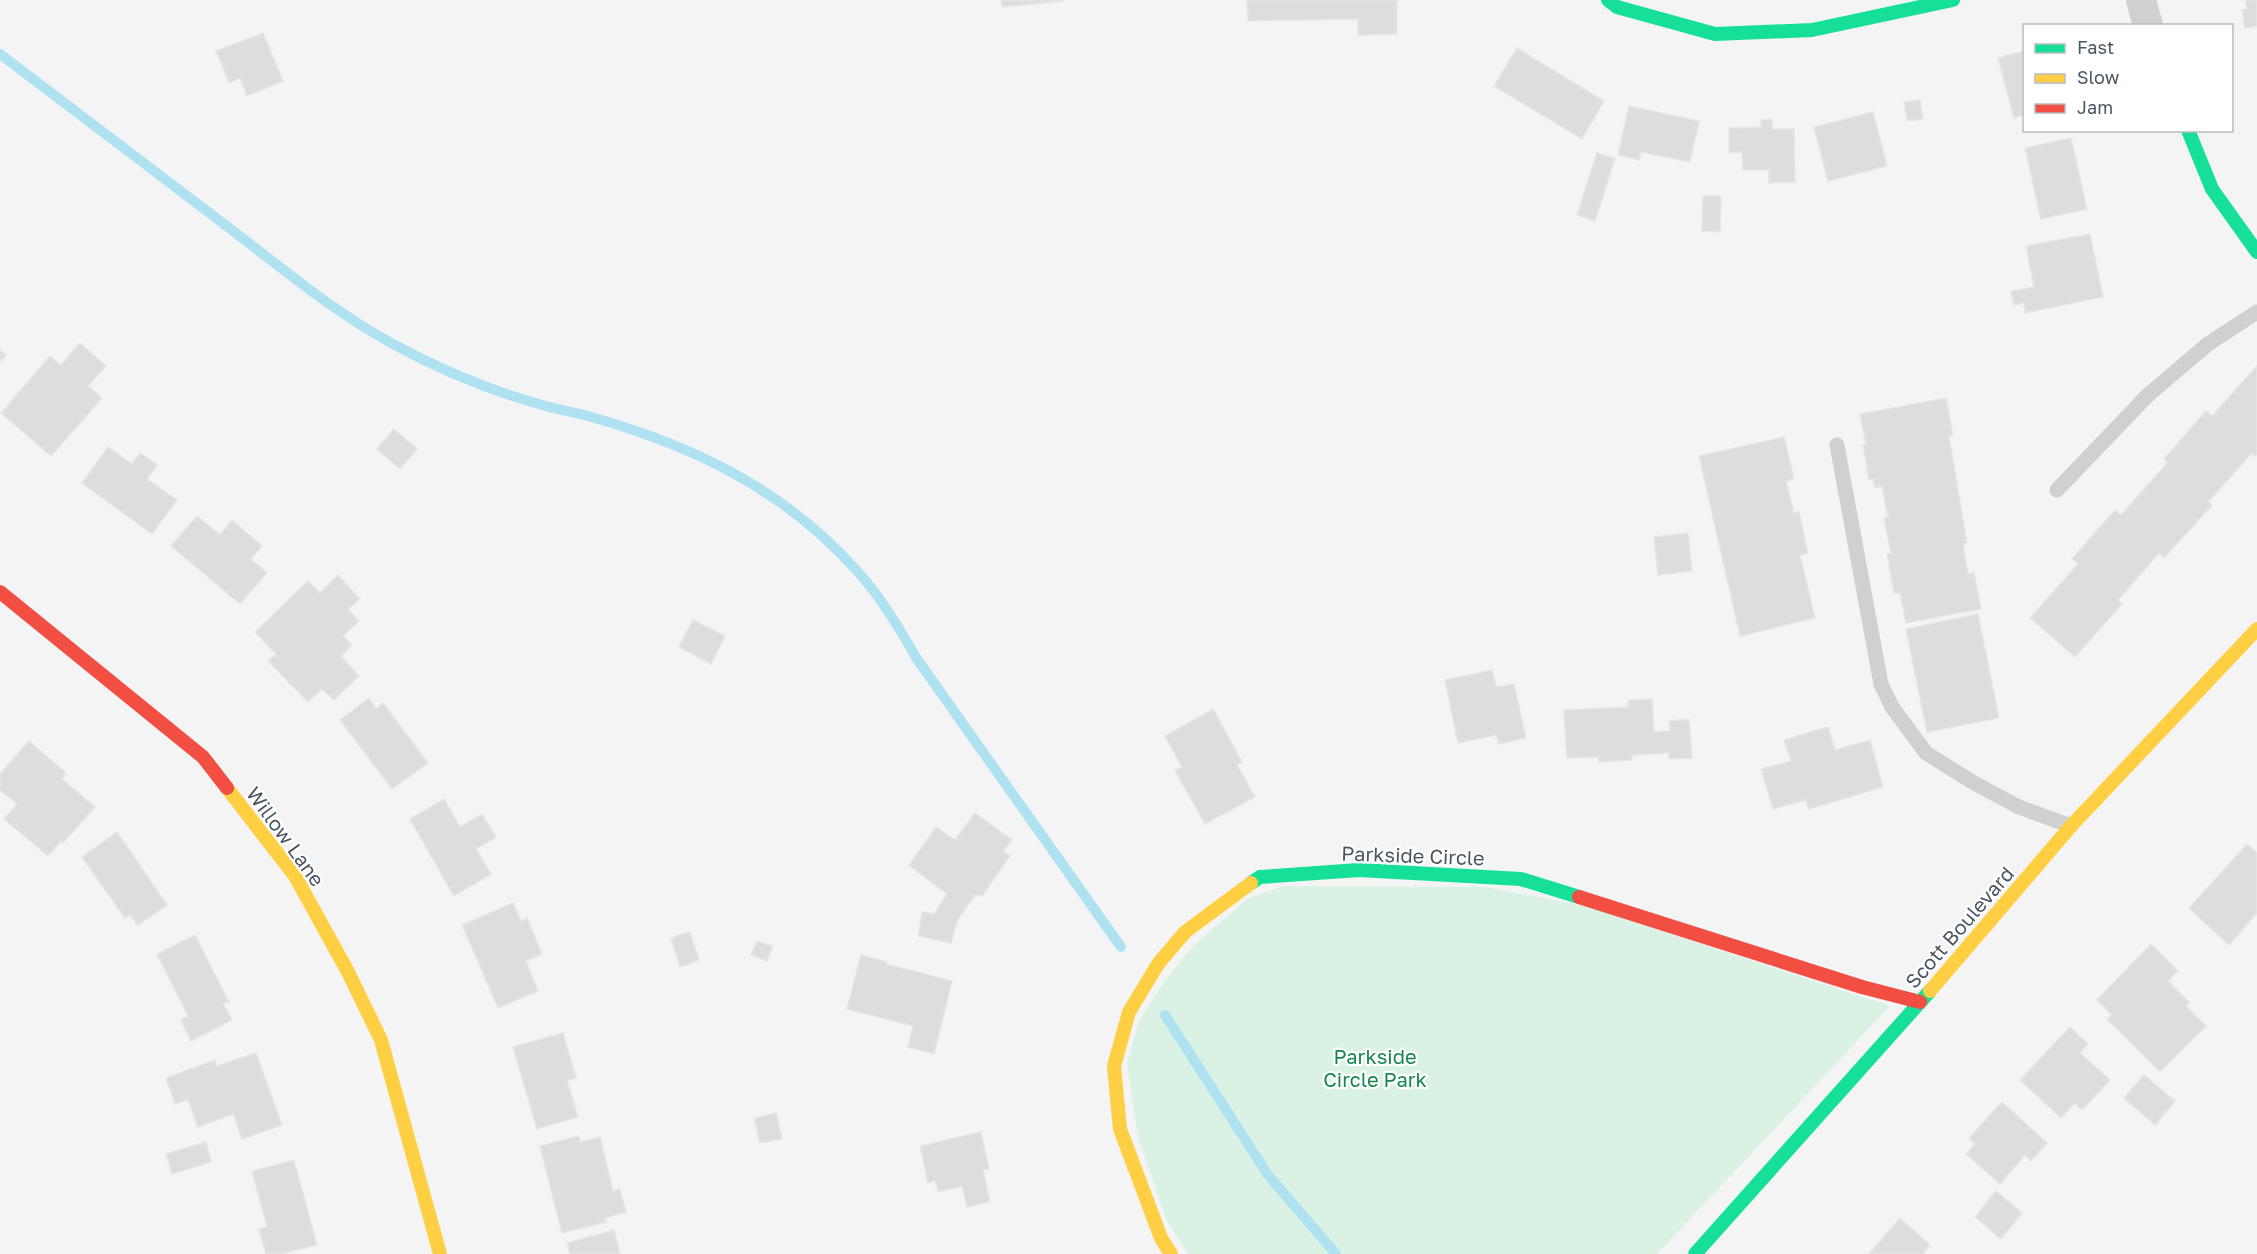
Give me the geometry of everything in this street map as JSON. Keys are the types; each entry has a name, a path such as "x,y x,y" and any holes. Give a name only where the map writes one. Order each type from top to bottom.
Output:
{"main road":[{"path":"1608,0 1617,7 1715,34 1812,30 1953,0"},
{"path":"2189,132 2212,189 2257,252"},
{"name":"Willow Lane","path":"0,592 203,757 295,876 348,972 381,1040 440,1254"},
{"name":"Scott Boulevard","path":"1695,1254 1920,1002 2071,826 2257,629"},
{"name":"Parkside Circle","path":"1171,1254 1161,1238 1120,1129 1114,1066 1129,1012 1158,964 1185,932 1260,878 1359,870 1521,879 1862,987 1920,1002"}],"street":[{"path":"2141,0 2147,24"}],"lane":[{"path":"2057,490 2148,395 2208,344 2257,312"},
{"path":"1837,445 1881,684 1892,707 1926,753 1974,783 2019,807 2071,826"}],"green space":[{"name":"Parkside Circle Park","path":"1283,886 1486,887 1585,906 1890,1006 1657,1254 1188,1254 1166,1219 1138,1137 1127,1063 1139,1021 1163,984 1193,946 1247,899"}],"building":[{"path":"1001,0 1064,0 1064,1 1002,7"},
{"path":"1247,0 1397,0 1397,34 1358,35 1358,19 1248,21"},
{"path":"2245,0 2257,0 2257,26 2245,28 2242,10 2247,9"},
{"path":"263,33 283,81 247,96 240,78 229,83 216,51"},
{"path":"1517,48 1604,101 1582,139 1494,86"},
{"path":"2023,51 2023,115 2014,118 1998,58"},
{"path":"1920,100 1923,119 1907,121 1904,102"},
{"path":"1629,106 1699,121 1690,162 1641,152 1639,160 1618,155"},
{"path":"1873,112 1887,166 1828,181 1814,127"},
{"path":"1772,119 1772,129 1794,129 1795,182 1769,183 1769,170 1743,170 1742,152 1729,153 1729,128 1761,127 1761,120"},
{"path":"2071,138 2087,209 2041,219 2025,148"},
{"path":"1597,153 1615,158 1595,221 1577,215"},
{"path":"1703,196 1721,196 1720,232 1702,231"},
{"path":"2090,234 2103,297 2025,313 2024,303 2014,305 2011,291 2034,287 2026,246"},
{"path":"80,343 106,366 88,386 102,398 51,456 1,413 50,356 61,365"},
{"path":"0,350 6,355 0,362"},
{"path":"2257,366 2257,454 2255,456 2252,453 2208,502 2212,505 2164,558 2159,553 2118,600 2122,604 2075,657 2030,618 2078,564 2072,559 2115,510 2121,515 2168,462 2164,459 2206,411 2212,416"},
{"path":"1946,398 1953,436 1949,436 1967,543 1963,544 1968,574 1974,573 1981,609 1906,623 1900,593 1894,593 1887,554 1891,553 1884,518 1888,517 1882,486 1875,488 1873,479 1869,480 1863,445 1866,444 1860,414"},
{"path":"394,429 417,449 400,469 377,449"},
{"path":"1784,437 1794,479 1786,481 1794,513 1799,512 1808,553 1800,555 1815,618 1740,636 1699,456"},
{"path":"108,447 132,464 140,453 157,465 147,479 177,500 152,534 82,483"},
{"path":"197,516 220,535 232,520 262,546 251,559 267,573 240,604 171,546"},
{"path":"1688,533 1692,571 1658,575 1654,537"},
{"path":"338,575 360,599 348,609 359,621 343,636 352,645 341,656 359,676 334,700 322,689 308,702 268,661 276,654 255,632 308,581 320,593"},
{"path":"1978,614 1999,718 1927,732 1906,629"},
{"path":"693,620 725,636 711,664 679,647"},
{"path":"1492,670 1496,687 1514,684 1526,738 1499,744 1496,735 1458,743 1445,680"},
{"path":"369,698 376,709 383,703 428,763 392,789 340,720"},
{"path":"1652,699 1654,732 1670,731 1669,721 1689,719 1692,758 1669,759 1669,753 1632,755 1632,760 1599,762 1598,757 1567,758 1564,710 1628,707 1628,700"},
{"path":"1213,709 1242,762 1237,765 1255,797 1205,824 1175,770 1182,767 1165,736"},
{"path":"1828,727 1835,750 1870,740 1883,787 1809,809 1806,800 1773,809 1761,769 1791,761 1784,740"},
{"path":"29,741 66,773 62,779 95,807 63,843 61,841 48,856 4,819 17,804 0,790 0,774"},
{"path":"444,799 460,827 482,814 496,837 476,849 491,874 454,896 410,819"},
{"path":"975,813 1012,840 1003,851 1010,856 982,896 975,895 961,915 951,943 918,936 922,912 934,914 947,894 909,865 936,827 955,840"},
{"path":"117,832 167,905 138,925 130,915 125,918 82,857"},
{"path":"2247,844 2257,853 2257,913 2229,945 2189,908"},
{"path":"513,903 521,921 527,918 542,954 526,961 538,991 498,1008 462,925"},
{"path":"690,932 699,960 680,967 671,938"},
{"path":"195,935 229,1002 223,1004 232,1020 191,1041 181,1020 188,1016 157,954"},
{"path":"757,941 773,946 767,961 751,955"},
{"path":"2151,944 2178,971 2168,981 2189,1002 2186,1006 2206,1026 2160,1072 2107,1019 2112,1015 2097,1000"},
{"path":"861,955 952,981 934,1054 908,1047 913,1026 847,1009"},
{"path":"2070,1027 2088,1044 2080,1053 2110,1080 2082,1110 2075,1103 2061,1118 2020,1080"},
{"path":"563,1033 576,1078 567,1080 578,1117 537,1129 513,1047"},
{"path":"256,1053 282,1125 242,1139 233,1114 198,1127 188,1100 175,1104 166,1078 215,1060 217,1066"},
{"path":"2144,1075 2175,1101 2155,1125 2124,1098"},
{"path":"2002,1102 2047,1143 2031,1161 2025,1155 2000,1184 1966,1154 1975,1144 1969,1138"},
{"path":"776,1113 782,1139 760,1143 754,1118"},
{"path":"981,1132 989,1169 983,1170 990,1202 967,1207 962,1186 938,1192 935,1181 928,1183 920,1146"},
{"path":"579,1136 580,1142 600,1137 613,1191 620,1189 626,1212 605,1218 607,1222 562,1233 540,1146"},
{"path":"206,1142 211,1162 172,1174 166,1154"},
{"path":"294,1160 317,1245 281,1254 266,1254 259,1229 267,1227 252,1171"},
{"path":"1996,1191 2022,1213 2001,1239 1975,1217"},
{"path":"1900,1218 1930,1245 1923,1254 1869,1254"},
{"path":"614,1230 620,1254 570,1254 567,1243"}],"waterway":[{"path":"0,54 309,289 350,318 393,344 428,362 483,385 545,406 626,428 700,456 734,474 799,516 829,542 874,591 917,659 1121,947"},
{"path":"1165,1015 1268,1175 1336,1254"}],"traffic: fast":[{"path":"1608,0 1617,7 1715,34 1812,30 1953,0"},
{"path":"2189,132 2212,189 2257,252"},
{"path":"1251,883 1260,877 1359,870 1521,879 1579,897"},
{"path":"1695,1254 1930,991"}],"traffic: slow":[{"path":"1930,991 2071,826 2257,629"},
{"path":"227,788 295,876 348,972 381,1040 440,1254"},
{"path":"1171,1254 1161,1238 1120,1129 1114,1066 1129,1012 1158,964 1185,932 1251,883"}],"traffic: jam":[{"path":"0,592 203,757 227,788"},
{"path":"1579,897 1862,987 1920,1002"}]}
